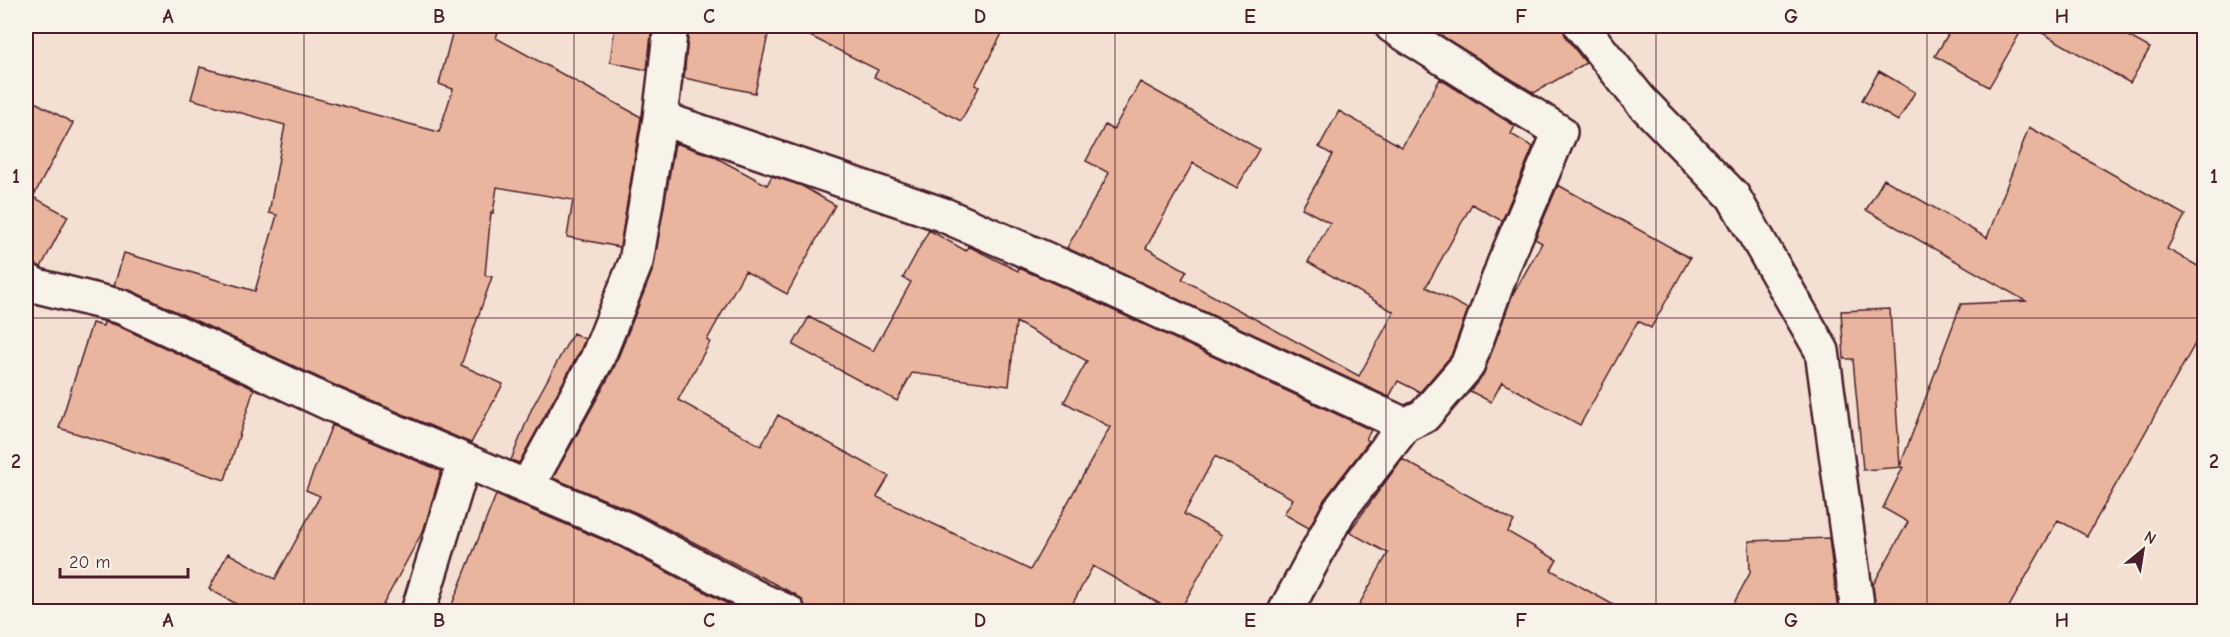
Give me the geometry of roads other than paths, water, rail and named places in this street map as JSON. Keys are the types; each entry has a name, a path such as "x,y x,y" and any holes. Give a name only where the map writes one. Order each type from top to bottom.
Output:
{"street":[{"path":"527,488 597,359 636,262 660,118 671,26"},
{"path":"1285,612 1339,511 1405,425 1424,416 1467,366 1504,264 1560,132 1392,26"},
{"path":"1581,26 1640,100 1733,196 1822,351 1858,612"},
{"path":"660,118 944,215 1084,276 1405,425"},
{"path":"26,280 37,286 122,307 331,404 628,530 788,612"},
{"path":"418,612 464,460"}]}
